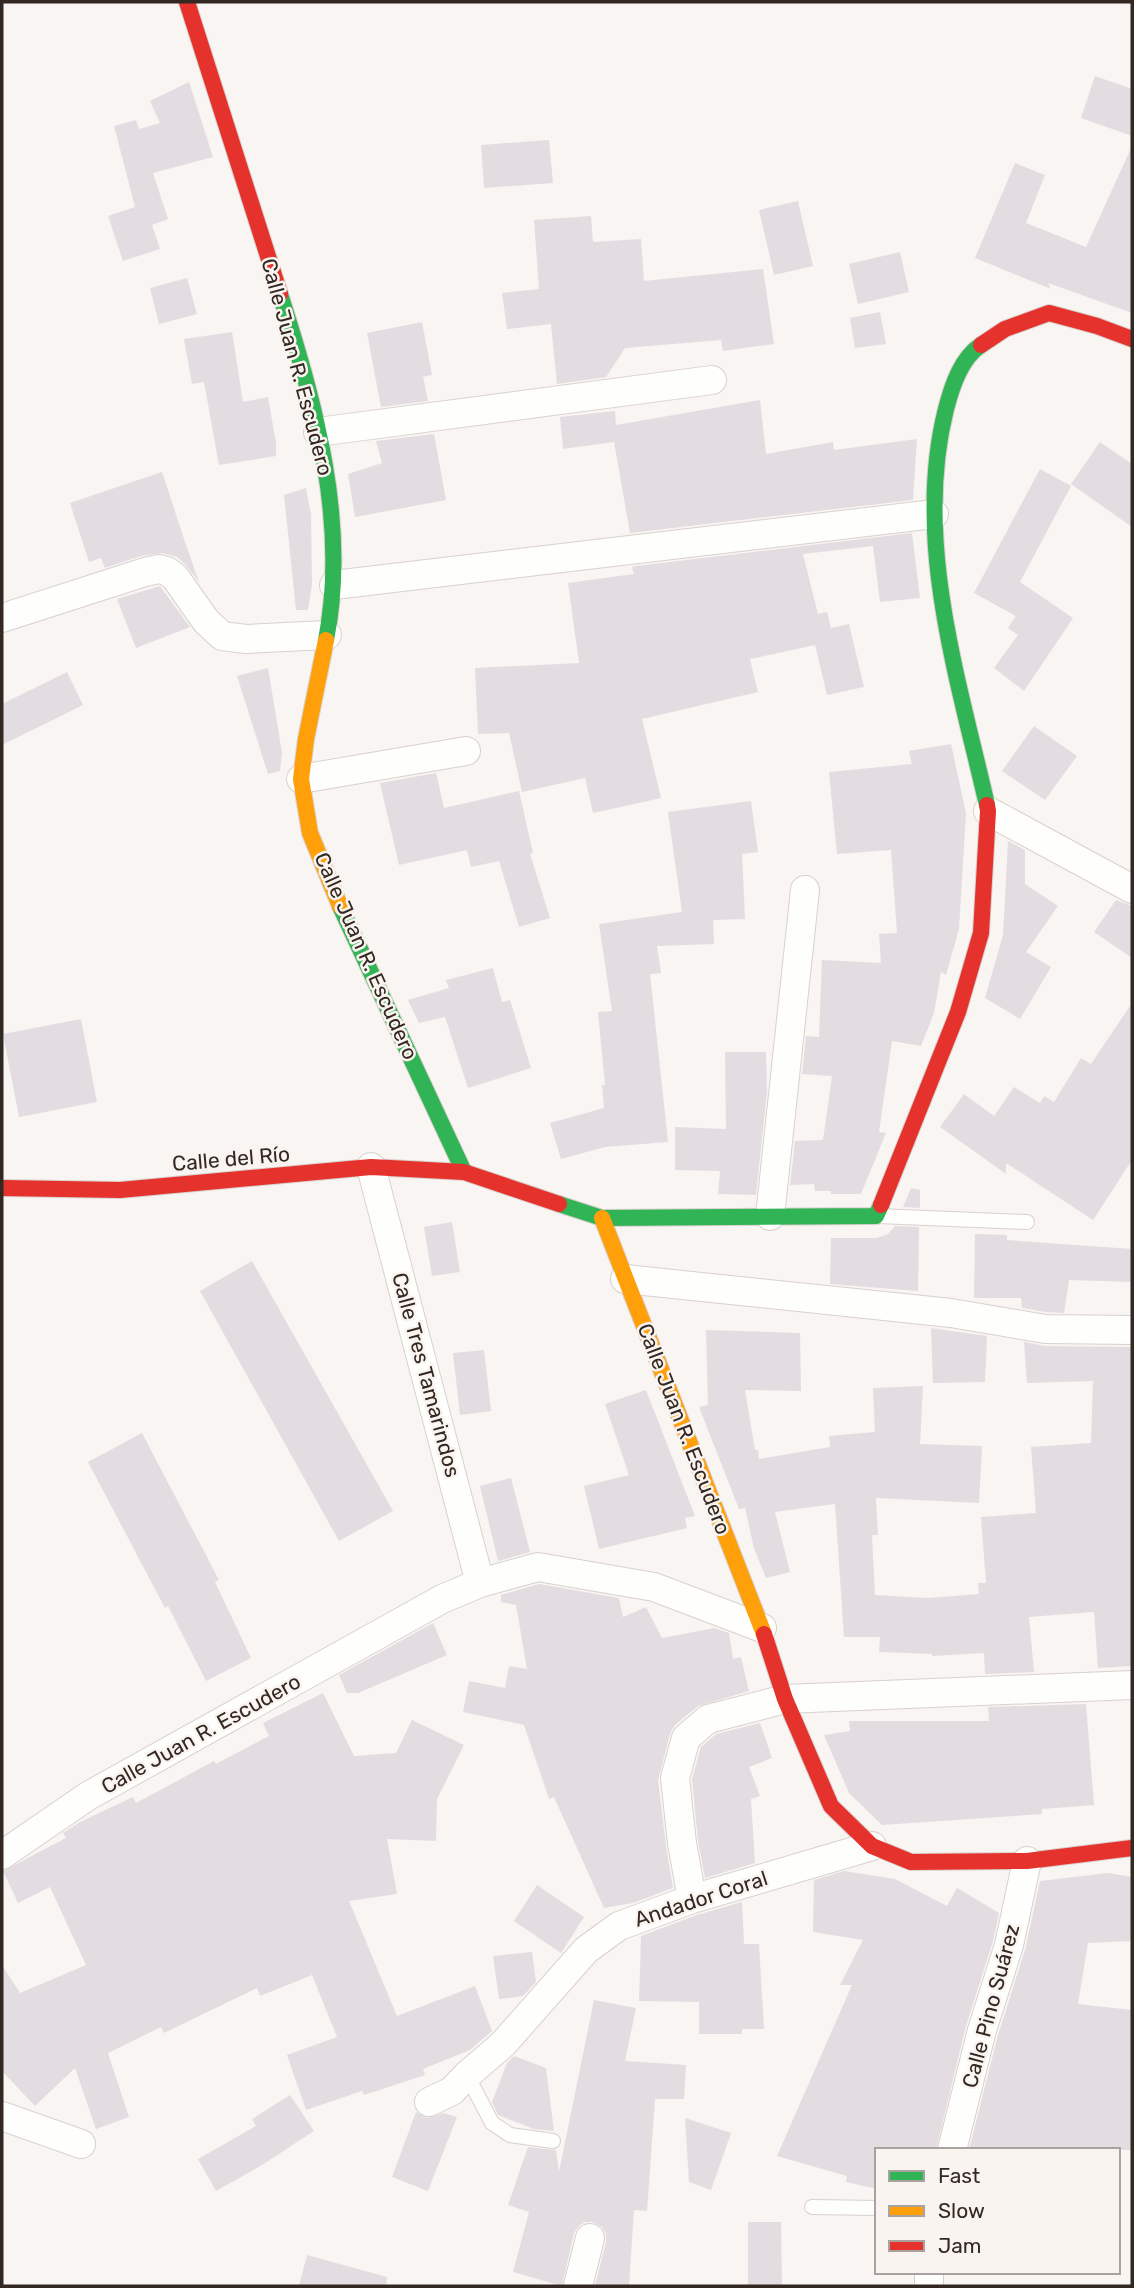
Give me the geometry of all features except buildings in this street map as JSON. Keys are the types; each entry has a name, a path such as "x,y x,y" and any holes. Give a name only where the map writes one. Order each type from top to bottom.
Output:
{"street":[{"name":"Calle Juan R. Escudero","path":"187,2 291,328 318,432 333,513 334,585 301,779 310,833 327,877 464,1172"},
{"path":"464,1172 601,1217 876,1216 958,1012 981,933 988,811 944,616 934,514 940,432 950,393 969,353 1005,329 1049,313 1132,339"},
{"path":"318,432 712,380"},
{"path":"334,585 934,514"},
{"path":"2,618 159,569 175,577 206,621 222,636 246,639 327,635"},
{"path":"301,779 466,751"},
{"path":"988,811 1130,884"},
{"path":"770,1216 805,890"},
{"name":"Calle del Río","path":"2,1188 120,1190 372,1167 464,1172"},
{"name":"Calle Tres Tamarindos","path":"372,1167 480,1583"},
{"name":"Calle Juan R. Escudero","path":"601,1217 762,1628 785,1699 831,1806 872,1846"},
{"path":"625,1279 951,1313 1045,1329 1132,1330"},
{"name":"Calle Juan R. Escudero","path":"2,1855 89,1796 442,1599 480,1583 538,1567 654,1587 762,1628"},
{"path":"692,1899 682,1843 675,1778 686,1738 708,1719 785,1699 1132,1685"},
{"path":"872,1846 911,1862 1027,1861 1132,1848"},
{"name":"Andador Coral","path":"429,2102 452,2091 503,2044 586,1950 619,1926 692,1899 872,1846"},
{"name":"Calle Pino Suárez","path":"953,2148 982,2031 1009,1945 1027,1861"},
{"path":"2,2116 82,2144"},
{"path":"578,2286 590,2238"}],"lane":[{"path":"876,1216 1027,1222"},
{"path":"467,2075 492,2123 510,2135 553,2141"},
{"path":"812,2207 875,2208"}],"traffic: fast":[{"path":"280,294 316,421 331,509 332,596 326,640"},
{"path":"981,345 963,365 948,400 937,458 934,508 943,608 987,805"},
{"path":"340,906 464,1172"},
{"path":"559,1204 602,1218 876,1216 881,1205"}],"traffic: slow":[{"path":"326,640 306,739 301,779 310,833 340,906"},
{"path":"602,1218 764,1634"}],"traffic: jam":[{"path":"187,2 280,294"},
{"path":"981,345 1005,329 1049,313 1132,339"},
{"path":"881,1205 958,1012 981,933 987,805"},
{"path":"2,1188 120,1190 371,1167 464,1172 559,1204"},
{"path":"764,1634 785,1699 831,1806 872,1846 911,1862 1027,1861 1132,1848"}]}
